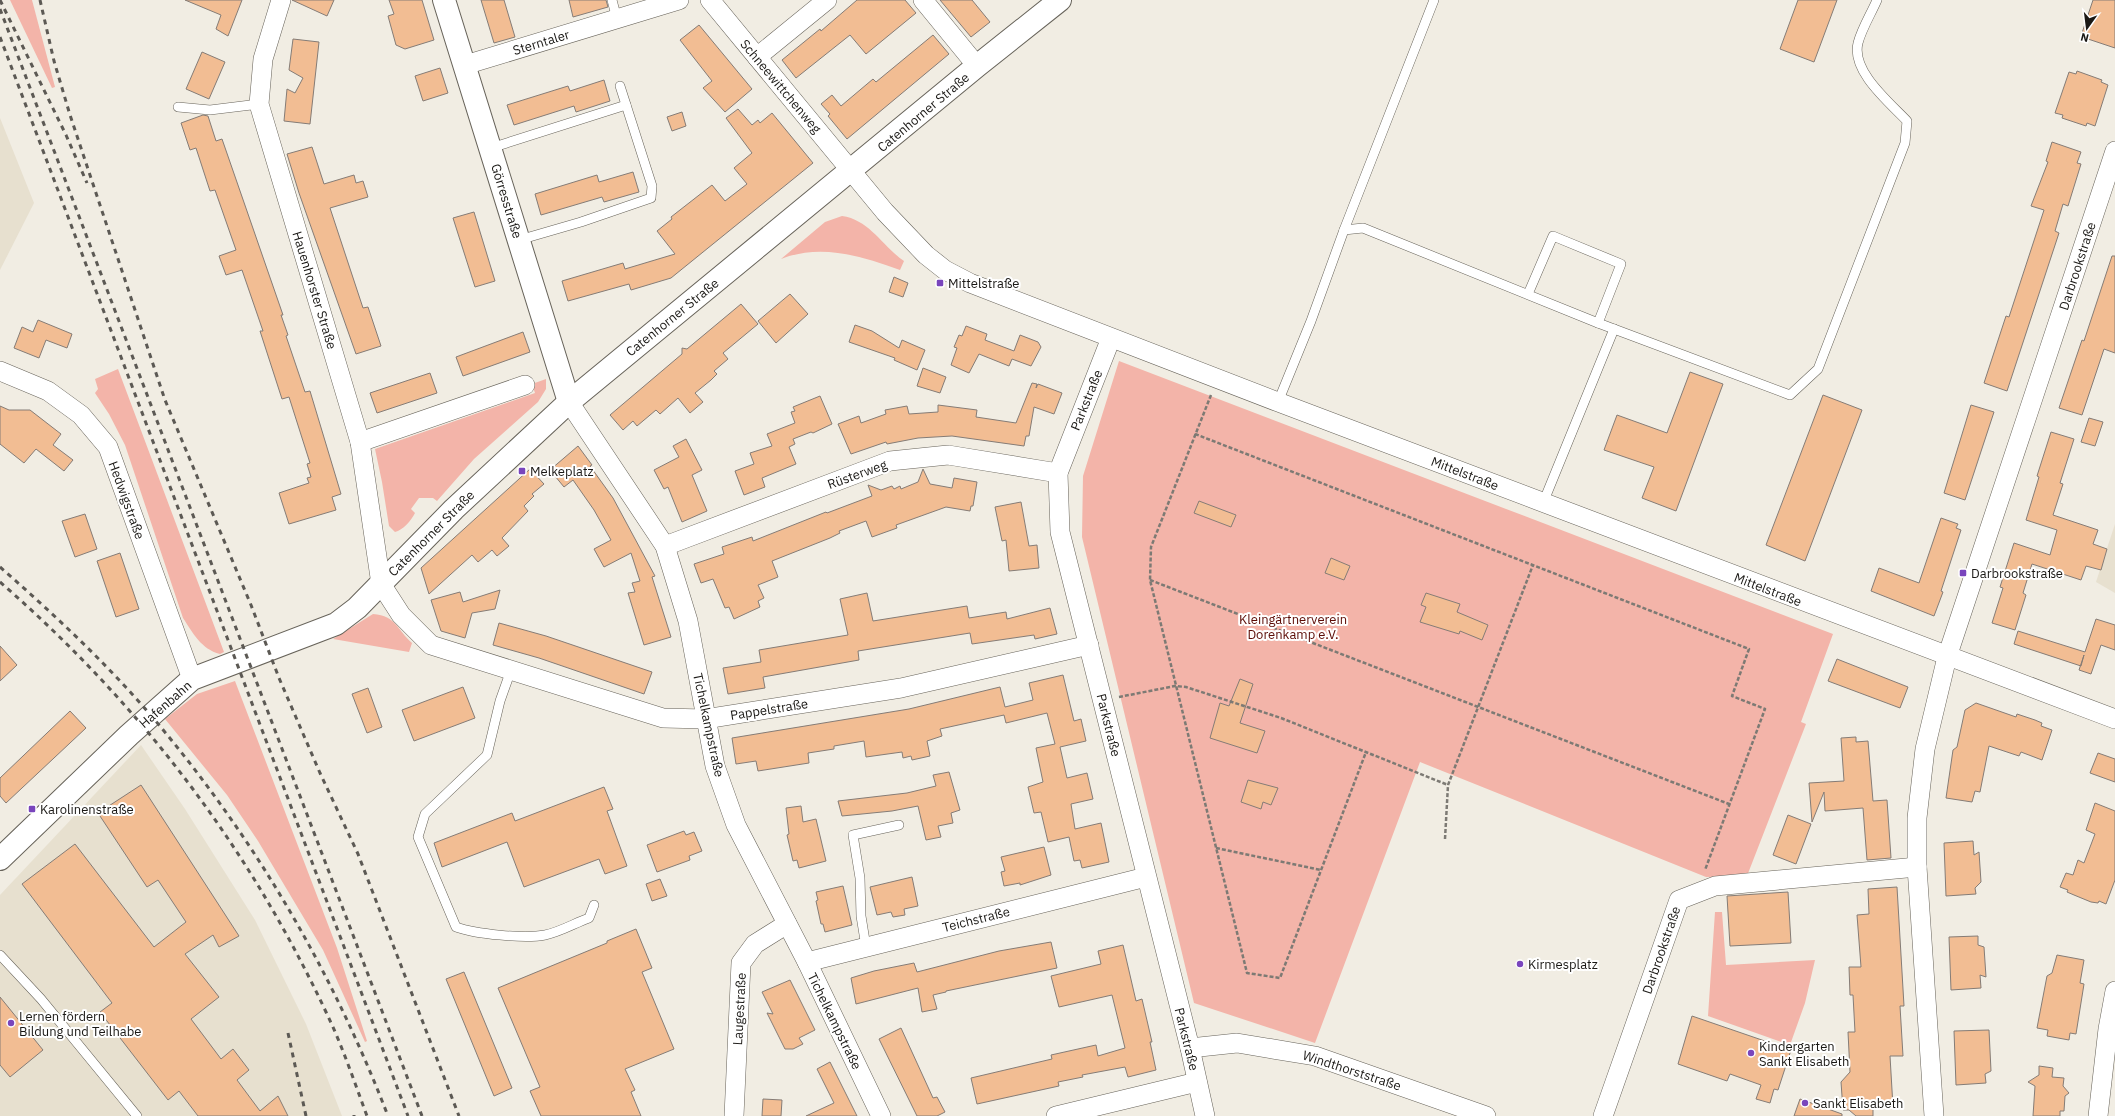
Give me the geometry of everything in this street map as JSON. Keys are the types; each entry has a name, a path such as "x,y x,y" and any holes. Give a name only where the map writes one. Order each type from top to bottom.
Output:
{"street":[{"name":"Hauenhorster Straße","path":"282,0 263,60 259,104 360,442 381,584"},
{"name":"Görresstraße","path":"444,0 569,402"},
{"name":"Sterntaler","path":"465,65 679,0"},
{"name":"Schneewittchenweg","path":"710,0 851,171"},
{"path":"757,57 826,0"},
{"name":"Catenhorner Straße","path":"923,0 977,66"},
{"name":"Catenhorner Straße","path":"381,584 454,509 569,402 977,66 1060,0"},
{"name":"Darbrookstraße","path":"1934,1116 1917,867 1916,818 1925,749 1947,657 2115,151"},
{"name":"Mittelstraße","path":"851,171 885,212 916,244 945,270 994,293 1947,657 2115,719"},
{"name":"Parkstraße","path":"1111,338 1058,473 1060,532 1190,1048 1205,1116"},
{"name":"Hedwigstraße","path":"0,371 48,391 81,415 108,447 192,679"},
{"path":"360,442 525,385"},
{"name":"Tichelkampstraße","path":"569,402 665,546 688,621 705,719 715,766 736,825 807,962 881,1116"},
{"name":"Rüsterweg","path":"665,546 890,461 948,455 1058,473"},
{"name":"Hafenbahn","path":"0,859 129,735 192,679 336,624 357,608 381,584"},
{"name":"Pappelstraße","path":"381,584 401,615 431,645 663,718 705,719 901,688 1089,645"},
{"name":"Darbrookstraße","path":"1603,1116 1679,900 1714,886 1917,867"},
{"name":"Teichstraße","path":"807,962 1146,877"},
{"name":"Laugestraße","path":"734,1116 741,963 755,944 787,924"},
{"path":"2098,1116 2108,1029 2115,991"},
{"name":"Windthorststraße","path":"1190,1048 1237,1043 1316,1056 1486,1116"},
{"path":"1056,1116 1197,1082"}],"lane":[{"path":"612,0 618,19"},
{"path":"1278,402 1311,321 1344,230 1434,0"},
{"path":"1344,230 1363,228 1598,323 1790,395 1818,369 1904,143 1907,121 1869,80 1861,69 1857,57 1858,42 1877,0"},
{"path":"519,240 581,222 651,198 652,186 620,86"},
{"path":"178,107 210,110 259,104"},
{"path":"491,148 626,106"},
{"path":"1528,294 1553,236 1621,264 1598,323"},
{"path":"1543,503 1614,329"},
{"path":"511,670 500,701 486,755 425,814 418,837 456,927 469,932 512,935 545,935 589,918 594,905"},
{"path":"866,947 861,916 860,878 853,835 899,826"},
{"path":"0,955 41,998 137,1116"}],"path":[{"path":"1217,379 1151,547 1150,580 1247,973 1280,978 1366,752"},
{"path":"1195,434 1749,649 1732,696 1765,709 1701,879 1709,888"},
{"path":"1445,839 1448,785 1532,565"},
{"path":"1150,580 1729,804"},
{"path":"1102,700 1175,686 1186,687 1281,718 1448,785"},
{"path":"1216,848 1321,870"}],"shaded area":[{"path":"0,118 34,203 0,270"},
{"path":"2115,524 2115,593 2096,582"},
{"path":"141,745 185,809 255,920 306,1024 342,1116 0,1116 0,895"}],"green space":[{"path":"10,0 32,0 55,87 52,88"},
{"path":"842,216 852,218 868,228 904,261 900,270 871,260 841,253 811,252 796,254 781,259 825,222"},
{"name":"Kleingärtnerverein Dorenkamp e.V.","path":"1119,361 1833,634 1801,722 1806,724 1747,876 1706,877 1420,762 1315,1043 1194,1003 1082,537 1083,476"},
{"path":"118,369 224,652 220,654 213,652 198,640 183,618 125,445 109,414 95,393 98,389 95,379"},
{"path":"546,379 546,389 538,402 474,459 437,501 433,498 419,498 411,509 415,513 406,525 395,532 389,526 375,449 535,393 532,384"},
{"path":"373,614 381,615 396,624 412,643 409,652 333,639"},
{"path":"235,681 337,948 367,1041 365,1042 323,950 258,841 227,795 165,719 197,694"},
{"path":"1715,912 1722,912 1726,965 1815,960 1805,1003 1790,1045 1708,1016"}],"building":[{"path":"185,0 242,0 228,36 216,29 221,15"},
{"path":"292,0 334,0 327,16"},
{"path":"389,0 422,0 434,40 405,49 396,45 388,16 394,14"},
{"path":"481,0 504,0 515,37 494,43"},
{"path":"569,0 606,0 608,7 573,17"},
{"path":"857,0 905,0 916,13 866,54 850,35 796,78 782,60 820,29 821,31"},
{"path":"940,0 972,0 990,22 971,37"},
{"path":"1798,0 1837,0 1814,62 1780,49"},
{"path":"2093,0 2115,0 2115,48 2088,39 2089,36 2082,33"},
{"path":"699,25 752,89 725,112 703,88 712,81 680,40"},
{"path":"933,35 949,54 847,139 828,116 830,114 821,104 832,95 841,106 873,79 876,82"},
{"path":"293,39 319,42 310,124 284,121 287,89 295,93 303,78 289,70"},
{"path":"202,52 225,62 209,99 186,89"},
{"path":"440,68 448,93 423,101 415,76"},
{"path":"2077,71 2102,80 2101,82 2108,85 2095,126 2087,123 2086,126 2062,118 2063,115 2055,113 2069,72 2076,74"},
{"path":"604,80 610,101 576,112 574,106 514,125 507,105 568,86 570,91"},
{"path":"738,109 752,125 758,120 760,123 772,113 813,163 671,278 631,290 629,284 568,301 562,281 623,263 625,269 675,254 657,231 672,219 671,217 712,185 725,201 747,184 734,168 752,153 726,118"},
{"path":"682,112 686,126 672,131 667,117"},
{"path":"203,115 208,116 216,141 222,139 283,315 281,315 288,335 286,336 305,392 310,391 341,494 332,497 336,510 289,524 279,493 309,483 307,478 311,477 307,464 310,463 289,397 282,399 260,331 263,331 242,270 226,275 219,256 236,250 215,190 210,191 196,148 190,150 181,123"},
{"path":"2052,142 2081,152 2077,163 2081,164 2068,206 2063,204 2055,231 2059,233 2007,391 1984,383 2006,316 2009,317 2044,210 2031,206 2048,162 2046,161"},
{"path":"312,147 324,184 354,175 356,183 363,181 368,197 330,208 363,308 368,307 381,346 356,354 299,193 287,154"},
{"path":"633,172 639,192 604,202 602,197 541,215 535,194 597,175 599,182"},
{"path":"474,212 495,281 475,287 453,218"},
{"path":"2112,256 2115,256 2115,353 2104,349 2082,415 2059,408 2082,340 2084,341"},
{"path":"894,277 908,283 903,297 889,292"},
{"path":"790,294 808,314 776,343 758,321"},
{"path":"741,304 758,324 723,353 728,359 714,371 717,374 695,393 703,402 690,413 678,398 660,414 656,410 637,426 633,421 623,430 610,415 682,354 682,348 687,349"},
{"path":"38,320 72,334 67,348 46,340 39,358 14,348 22,327 33,332"},
{"path":"855,325 872,331 899,348 902,340 925,350 917,370 894,360 895,358 849,342"},
{"path":"966,326 987,334 985,340 1014,351 1020,335 1038,342 1041,347 1031,366 1012,359 1009,366 979,354 969,373 951,365 957,348 954,347 959,335 962,336"},
{"path":"523,332 530,352 463,376 456,357"},
{"path":"923,368 946,377 940,393 917,386"},
{"path":"1690,372 1723,384 1676,511 1642,498 1654,467 1604,450 1617,415 1667,433"},
{"path":"430,373 437,393 377,413 370,393"},
{"path":"1032,383 1037,384 1036,388 1038,384 1062,393 1054,414 1034,407 1029,436 1026,436 1024,446 952,436 918,438 887,444 886,442 851,454 838,424 859,416 861,423 886,414 885,410 907,406 909,414 938,412 938,405 977,410 976,417 1016,423"},
{"path":"1823,395 1862,410 1805,561 1766,545"},
{"path":"820,396 832,424 813,433 811,432 793,439 795,444 789,447 796,464 762,478 765,487 744,495 735,471 754,464 750,453 772,446 767,434 795,423 791,412 795,411 793,407"},
{"path":"1971,405 1994,412 1965,500 1944,493"},
{"path":"0,406 9,410 30,410 61,434 53,445 73,460 64,471 36,449 24,463 0,444"},
{"path":"2089,418 2103,422 2095,446 2081,442"},
{"path":"2051,432 2074,439 2060,483 2063,484 2053,515 2098,530 2093,544 2107,549 2101,570 2086,566 2081,580 2032,564 2023,593 2026,595 2015,630 1992,623 2003,588 2000,587 2014,543 2050,555 2057,530 2026,520 2039,477 2037,476"},
{"path":"686,439 702,470 692,475 707,511 682,522 668,487 664,489 654,470 679,457 673,446"},
{"path":"578,446 592,465 590,466 613,498 655,576 652,577 671,637 644,645 628,593 635,592 632,583 640,581 631,553 604,567 594,549 611,540 594,510 573,480 564,487 550,470"},
{"path":"530,469 544,484 532,494 534,496 524,506 528,511 502,538 509,546 497,556 492,550 478,562 472,555 429,594 421,568"},
{"path":"923,469 930,484 952,488 954,478 977,482 973,506 971,506 970,511 946,507 896,525 897,528 872,537 866,521 839,531 840,533 830,538 772,561 778,577 758,585 764,598 758,601 760,607 734,619 729,607 725,608 713,579 701,583 694,564 724,554 722,547 752,537 753,541 826,512 827,513 872,496 868,485 881,490 892,486 894,489 900,486 901,489 918,482"},
{"path":"1199,501 1236,515 1231,527 1194,513"},
{"path":"1021,502 1029,546 1037,545 1039,568 1009,571 1006,540 1002,541 995,507"},
{"path":"85,514 97,549 75,557 62,521"},
{"path":"1941,518 1958,524 1956,528 1961,530 1941,591 1943,592 1934,616 1871,591 1879,568 1919,583"},
{"path":"120,553 139,609 116,617 97,561"},
{"path":"1331,558 1350,566 1344,580 1325,573"},
{"path":"500,590 495,609 472,613 465,638 441,631 431,600 460,592 463,602"},
{"path":"867,593 873,621 967,606 969,618 1006,612 1007,619 1050,608 1057,634 1035,639 1034,635 972,644 970,633 858,651 859,660 763,677 765,688 728,694 723,668 761,662 759,650 848,635 840,599"},
{"path":"1426,593 1460,604 1457,612 1488,625 1482,640 1460,631 1459,634 1420,622 1426,607 1421,605"},
{"path":"2096,619 2115,625 2115,650 2101,645 2091,674 2079,670 2080,666 2014,644 2018,631 2085,652"},
{"path":"499,623 546,636 652,672 644,694 539,658 493,645"},
{"path":"0,646 17,665 0,681"},
{"path":"1837,659 1908,687 1900,708 1828,681"},
{"path":"1063,675 1074,721 1081,719 1086,741 1060,747 1067,778 1087,773 1093,799 1071,804 1075,829 1101,823 1109,862 1082,868 1080,860 1074,861 1069,837 1048,842 1041,812 1034,813 1028,787 1043,782 1036,748 1055,744 1047,713 1006,723 1004,715 940,729 942,736 927,741 930,756 912,760 911,756 903,758 902,752 866,757 864,741 834,746 834,749 808,753 809,763 758,771 756,761 736,764 732,738 909,709 1000,687 1005,707 1033,700 1029,683"},
{"path":"1240,679 1253,684 1240,723 1265,731 1257,753 1210,738 1220,703 1229,706"},
{"path":"463,687 475,718 414,741 402,710"},
{"path":"368,688 382,727 367,733 352,694"},
{"path":"1976,703 2016,717 2017,714 2035,720 2042,723 2041,726 2052,730 2042,760 2021,752 2019,756 1989,746 1980,792 1975,791 1972,802 1946,798 1953,750 1957,747 1965,710"},
{"path":"70,711 86,728 6,803 0,796 0,778"},
{"path":"1856,737 1856,742 1868,741 1873,801 1887,800 1891,858 1867,860 1863,808 1825,811 1824,792 1812,822 1809,783 1844,781 1841,738"},
{"path":"2098,753 2115,759 2115,782 2090,773"},
{"path":"949,772 960,810 951,813 953,823 938,826 941,837 926,840 918,806 892,811 842,816 838,801 907,793 936,786 933,775"},
{"path":"1248,780 1278,788 1271,805 1263,802 1261,809 1241,802"},
{"path":"141,785 239,936 219,947 213,935 185,954 219,997 191,1019 221,1059 233,1049 249,1070 237,1080 260,1111 278,1096 288,1116 198,1116 179,1091 168,1100 100,1012 112,1003 22,884 75,844 154,947 186,922 158,880 147,887 98,813"},
{"path":"604,787 613,809 607,811 627,866 605,874 599,859 524,887 507,842 442,867 434,843 512,813 515,821"},
{"path":"2095,803 2115,811 2115,880 2106,904 2099,901 2098,903 2091,902 2067,892 2068,890 2060,887 2066,873 2073,875 2078,860 2084,863 2095,834 2086,830"},
{"path":"801,806 803,822 816,819 826,861 799,868 797,860 793,861 787,835 789,834 786,808"},
{"path":"1788,815 1811,824 1796,864 1773,855"},
{"path":"684,831 686,835 694,832 702,851 689,856 690,860 657,872 647,845"},
{"path":"1973,841 1974,855 1979,852 1981,882 1975,888 1976,894 1946,896 1944,843"},
{"path":"1044,847 1051,875 1020,885 1020,883 1004,886 1001,872 1005,871 1001,857"},
{"path":"912,877 918,906 904,909 905,915 893,917 891,912 877,915 870,887"},
{"path":"660,879 667,896 652,901 646,884"},
{"path":"843,886 852,925 825,932 823,924 821,924 816,901 818,900 816,892"},
{"path":"1897,887 1904,1006 1900,1006 1903,1056 1890,1056 1893,1107 1873,1108 1873,1116 1856,1116 1849,1110 1843,1110 1841,1082 1850,1072 1848,1032 1855,1032 1853,995 1850,995 1849,967 1861,967 1857,915 1869,914 1868,889"},
{"path":"1788,892 1791,943 1730,946 1727,896"},
{"path":"636,929 652,968 642,972 674,1049 625,1069 635,1090 631,1092 641,1116 541,1116 530,1091 540,1087 498,988 607,943 607,941"},
{"path":"1978,936 1978,945 1984,947 1986,977 1980,975 1981,988 1951,990 1949,937"},
{"path":"1051,942 1057,968 933,995 937,1009 922,1012 918,988 856,1004 851,978 874,971 914,963 917,972 999,951"},
{"path":"1123,945 1136,1001 1142,999 1152,1042 1150,1042 1156,1070 1128,1077 1125,1067 1082,1075 1083,1077 1058,1082 1059,1086 977,1104 971,1078 1052,1059 1051,1055 1096,1045 1098,1056 1125,1048 1112,995 1059,1007 1051,976 1101,964 1098,951"},
{"path":"2057,955 2084,960 2080,983 2084,984 2076,1034 2070,1033 2069,1040 2047,1036 2048,1030 2037,1028 2047,976 2052,973"},
{"path":"464,972 512,1088 494,1096 446,979"},
{"path":"790,980 815,1030 799,1038 803,1044 793,1049 785,1049 767,1013 773,1014 762,992"},
{"name":"Lernen fördern Bildung und Teilhabe","path":"0,997 43,1050 10,1077 0,1065"},
{"name":"Kindergarten Sankt Elisabeth","path":"1692,1016 1791,1050 1778,1090 1774,1089 1770,1103 1756,1099 1761,1085 1730,1074 1727,1081 1678,1064"},
{"path":"901,1028 933,1098 937,1097 945,1112 937,1116 917,1116 879,1039"},
{"path":"1989,1030 1991,1071 1985,1074 1986,1083 1956,1085 1954,1031"},
{"path":"830,1062 857,1116 806,1116 834,1103 817,1069"},
{"path":"2039,1066 2053,1068 2052,1077 2064,1078 2063,1086 2069,1093 2065,1096 2064,1111 2060,1111 2060,1116 2033,1116 2035,1086 2028,1082 2039,1075"},
{"path":"763,1099 782,1100 781,1116 762,1116"},
{"name":"Sankt Elisabeth","path":"1800,1099 1842,1114 1842,1116 1794,1116"}],"railway":[{"path":"0,0 66,135 87,183"},
{"path":"40,0 54,61 70,115 165,400 251,605 279,678 320,773 358,854 459,1116"},
{"path":"0,9 422,1116"},
{"path":"0,37 408,1116"},
{"path":"0,567 64,625 126,687 164,731 232,820 292,914 319,963 344,1013 388,1116"},
{"path":"0,582 51,629 99,677 144,727 186,780 225,834 261,891 295,950 332,1025 348,1063 367,1116"},
{"path":"288,1033 306,1116"}],"place":[{"name":"Mittelstraße","path":"940,283"},
{"name":"Melkeplatz","path":"522,471"},
{"name":"Darbrookstraße","path":"1963,573"},
{"name":"Karolinenstraße","path":"32,809"},
{"name":"Kirmesplatz","path":"1520,964"},
{"name":"Lernen fördern Bildung und Teilhabe","path":"11,1023"},
{"name":"Kindergarten Sankt Elisabeth","path":"1751,1053"},
{"name":"Sankt Elisabeth","path":"1805,1103"}]}
